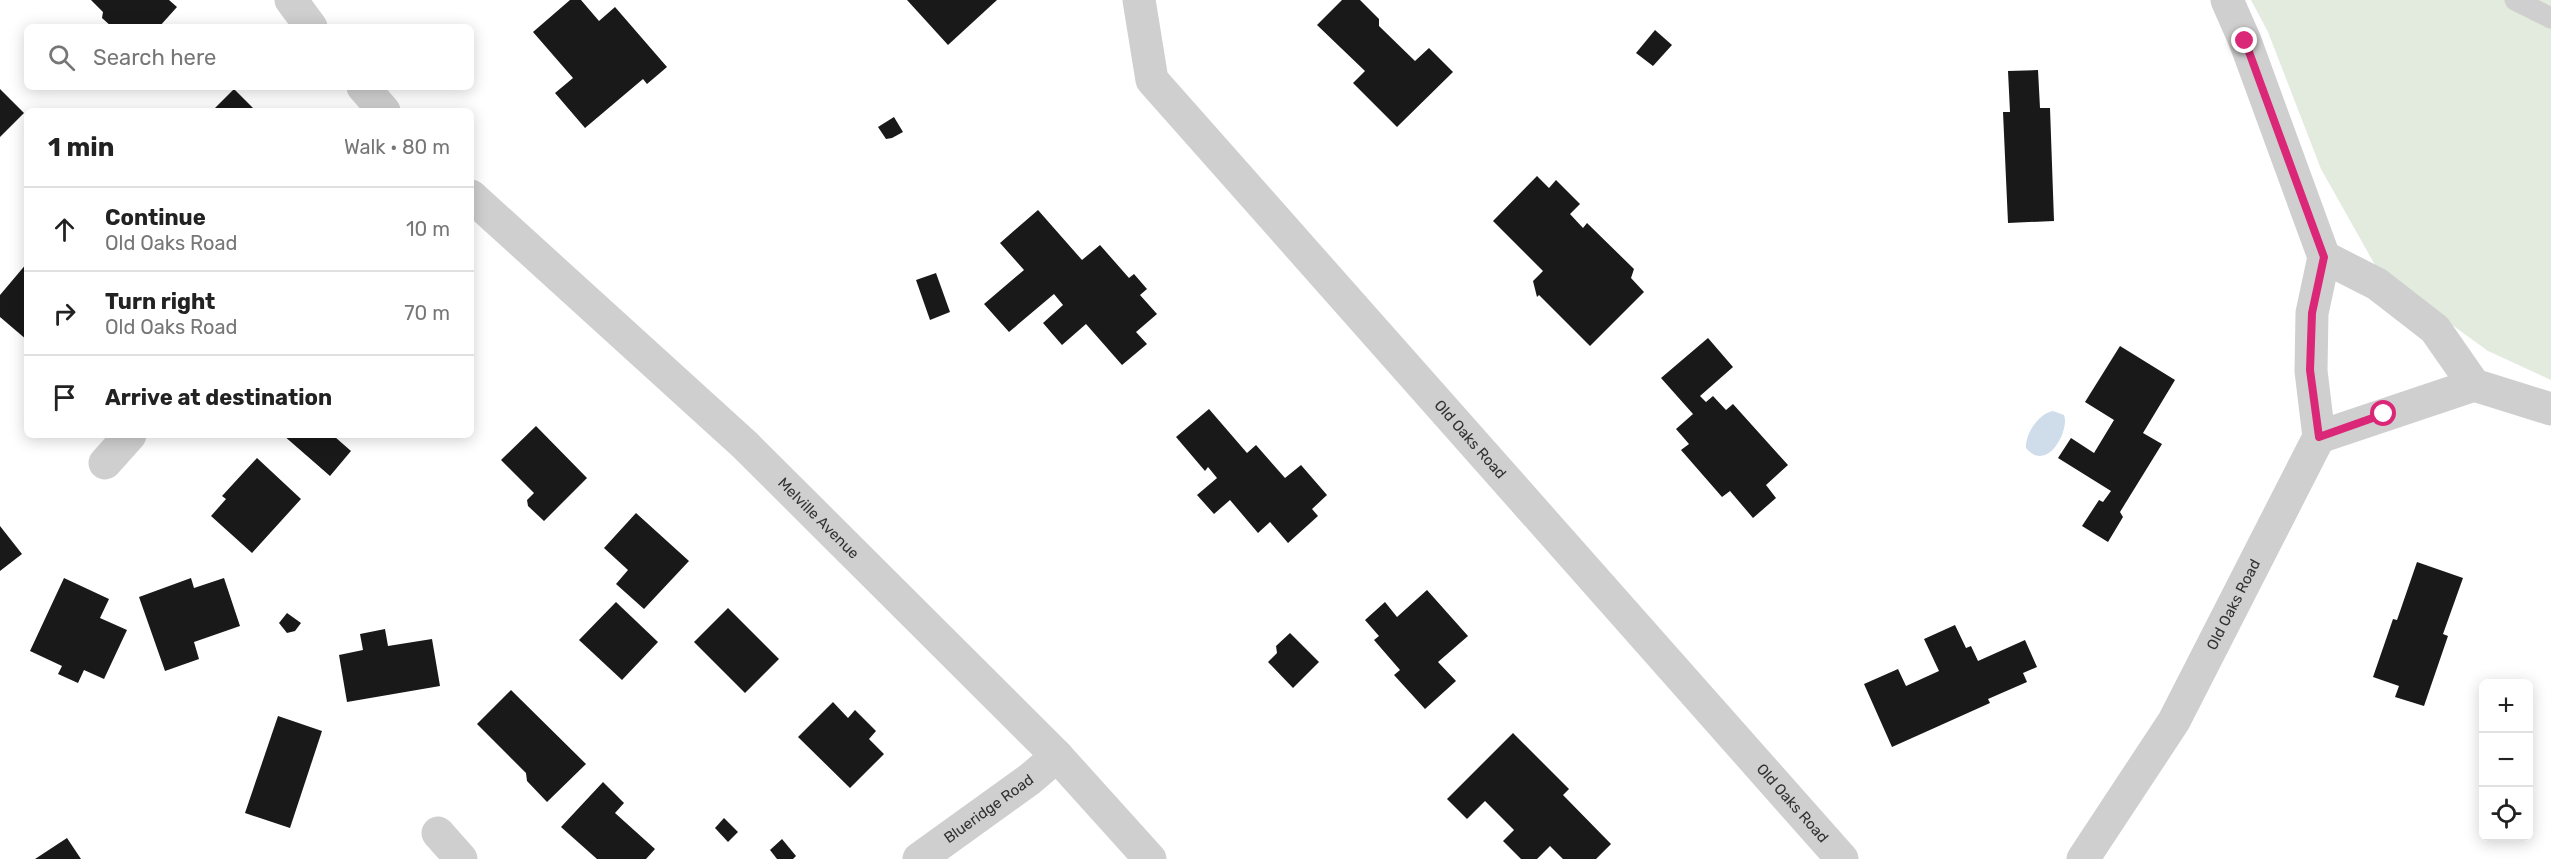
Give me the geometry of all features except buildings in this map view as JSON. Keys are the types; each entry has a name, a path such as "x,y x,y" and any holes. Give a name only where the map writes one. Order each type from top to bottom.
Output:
{"street":[{"path":"291,0 309,24"},
{"name":"Old Oaks Road","path":"1139,0 1152,80 1842,859"},
{"path":"2227,0 2245,41 2324,257 2312,313 2310,370 2319,437 2474,385 2551,409"},
{"path":"366,90 381,108"},
{"name":"Melville Avenue","path":"474,199 745,445 1058,756 1150,859"},
{"path":"2324,257 2377,284 2435,329 2474,385"},
{"name":"Old Oaks Road","path":"2083,859 2174,720 2319,437"},
{"path":"105,463 127,438"},
{"name":"Blueridge Road","path":"919,859 1030,779 1058,756"},
{"path":"438,833 461,859"}],"lane":[{"path":"2515,0 2551,18"}],"shaded area":[{"path":"2251,0 2551,0 2551,380 2488,351 2379,272 2321,169 2268,32"}],"water":[{"path":"2053,411 2064,415 2064,430 2056,446 2049,453 2042,456 2034,455 2026,448 2028,437 2038,420"}],"route":[{"path":"2245,41 2324,257 2312,313 2310,370 2319,437 2384,414"}]}
